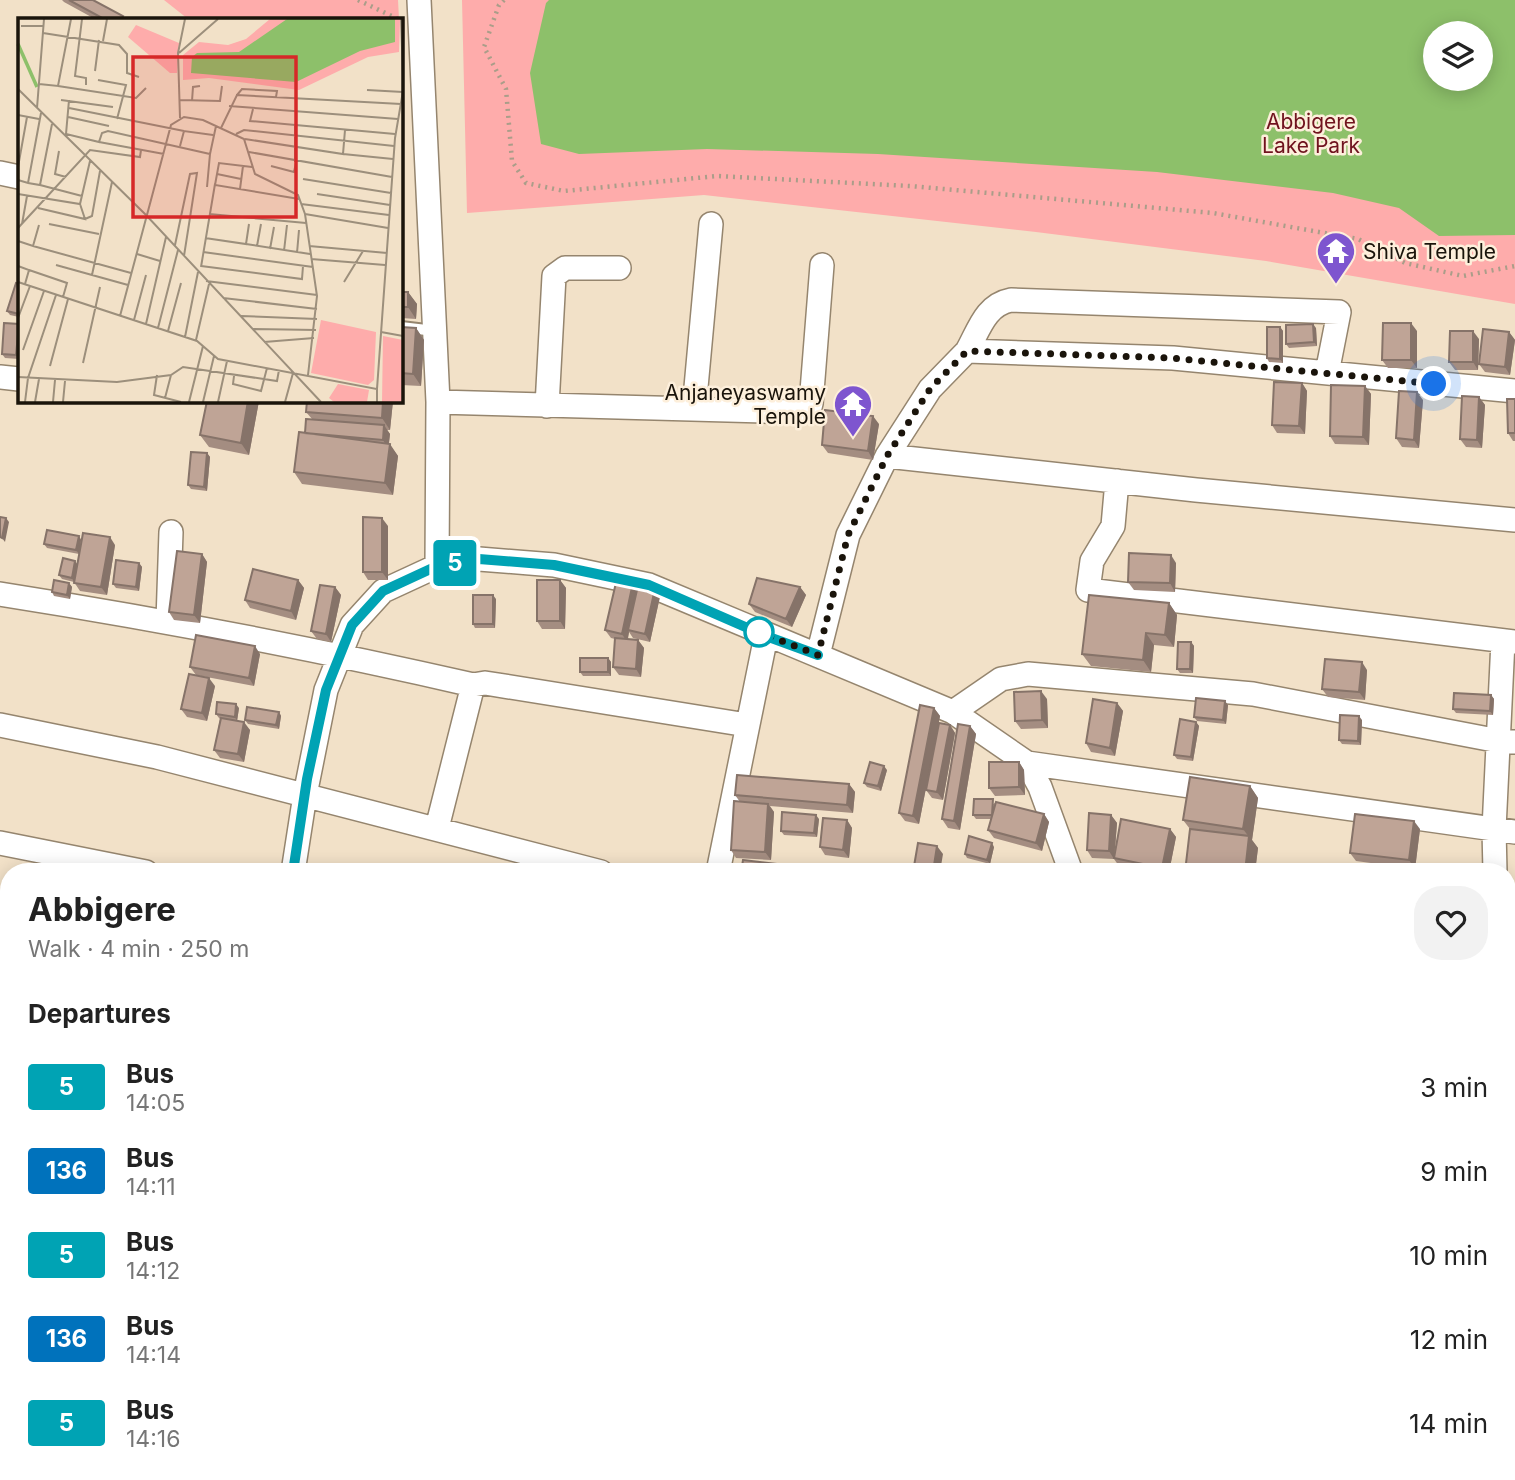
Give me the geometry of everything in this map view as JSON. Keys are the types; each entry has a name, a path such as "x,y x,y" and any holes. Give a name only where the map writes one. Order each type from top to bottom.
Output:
{"street":[{"path":"419,0 438,402 437,566"},
{"path":"0,173 18,177"},
{"path":"694,410 711,223"},
{"path":"438,402 694,410 806,410 811,404 822,265"},
{"path":"547,405 554,276 565,268 619,268"},
{"path":"818,655 848,535 887,456 930,389 967,351 989,310 999,302 1011,300 1339,312 1327,373"},
{"path":"967,351 1172,358 1515,391"},
{"path":"0,377 18,379"},
{"path":"887,456 1515,520"},
{"path":"1117,481 1113,526 1092,561 1088,590 1509,642 1504,831 1497,863"},
{"path":"167,621 171,532"},
{"path":"294,863 326,690 352,625 383,591 437,566 479,559 554,565 649,585 953,712 1027,762 1504,831"},
{"path":"0,594 167,621 341,654 473,685 485,682 747,726"},
{"path":"720,863 766,636"},
{"path":"953,712 1002,679 1028,674 1253,694 1507,741"},
{"path":"437,828 473,685"},
{"path":"0,724 157,757 567,863"},
{"path":"1027,762 1040,787 1068,863"},
{"path":"0,843 72,863"}],"lane":[{"path":"402,327 435,331"}],"path":[{"path":"358,0 398,18"},
{"path":"504,0 499,5 484,47 506,89 512,161 526,183 564,191 717,176 910,187 1213,213 1358,239 1405,263 1463,276 1515,266"}],"green space":[{"path":"164,0 398,0 399,18 187,18"},
{"name":"Abbigere Lake Park","path":"462,0 1515,0 1515,304 1266,261 704,195 467,213"}],"shaded area":[{"name":"Abbigere Lake Park","path":"549,0 1515,0 1515,235 1439,236 1399,208 1333,193 1157,172 878,154 707,149 579,154 541,144 530,73 546,3"}],"building":[{"path":"69,0 93,0 123,16 102,18"},
{"path":"16,283 18,284 18,314 7,311"},
{"path":"402,292 408,292 408,307 402,307"},
{"path":"4,323 18,324 16,355 2,354"},
{"path":"1383,323 1411,323 1411,360 1382,360"},
{"path":"1313,324 1314,342 1286,344 1286,325"},
{"path":"402,327 416,328 413,374 402,373"},
{"path":"1267,327 1280,327 1280,359 1267,358"},
{"path":"1483,329 1509,332 1505,367 1479,364"},
{"path":"1450,331 1473,331 1473,362 1449,362"},
{"path":"1274,382 1302,383 1299,426 1272,425"},
{"path":"1331,385 1365,386 1363,437 1330,436"},
{"path":"1399,391 1417,392 1414,440 1396,438"},
{"path":"1462,396 1479,397 1477,440 1460,439"},
{"path":"1507,399 1515,399 1515,433 1508,433"},
{"path":"207,402 248,402 241,443 200,435"},
{"path":"307,402 383,402 382,418 306,412"},
{"name":"Anjaneyaswamy Temple","path":"825,410 873,416 868,451 822,445"},
{"path":"306,419 384,425 383,440 305,433"},
{"path":"299,432 390,444 385,483 294,472"},
{"path":"191,452 207,453 204,487 188,485"},
{"path":"0,517 6,518 2,538 0,537"},
{"path":"363,517 382,518 382,572 363,572"},
{"path":"47,530 79,536 76,550 44,544"},
{"path":"83,533 110,537 101,587 74,583"},
{"path":"177,551 202,554 194,615 169,612"},
{"path":"1129,553 1171,555 1170,583 1128,582"},
{"path":"63,558 75,561 72,578 59,575"},
{"path":"116,560 139,563 136,587 113,584"},
{"path":"253,569 298,580 291,611 245,600"},
{"path":"618,574 634,578 622,634 605,630"},
{"path":"757,578 800,587 786,619 749,604"},
{"path":"54,580 69,583 67,595 52,592"},
{"path":"537,580 560,580 560,621 537,621"},
{"path":"639,581 656,584 645,634 628,630"},
{"path":"320,585 335,587 326,634 311,631"},
{"path":"473,595 493,595 493,624 473,624"},
{"path":"1089,595 1169,603 1165,635 1146,633 1143,660 1082,654"},
{"path":"196,635 255,646 249,678 190,667"},
{"path":"615,638 638,640 636,669 613,667"},
{"path":"1178,642 1191,642 1190,669 1177,669"},
{"path":"580,658 608,658 608,672 580,672"},
{"path":"1325,659 1362,662 1359,692 1322,689"},
{"path":"189,674 209,678 202,713 181,709"},
{"path":"1041,691 1042,720 1015,721 1014,692"},
{"path":"1454,693 1491,695 1490,711 1453,709"},
{"path":"1196,698 1225,701 1223,720 1194,717"},
{"path":"1093,699 1117,703 1110,748 1086,743"},
{"path":"217,702 236,704 235,717 216,714"},
{"path":"920,705 934,708 913,816 899,813"},
{"path":"247,707 279,712 276,725 245,720"},
{"path":"1340,715 1359,716 1358,741 1339,740"},
{"path":"221,718 244,722 238,754 214,750"},
{"path":"1180,719 1196,722 1191,757 1174,755"},
{"path":"939,723 950,725 937,792 926,790"},
{"path":"958,724 970,726 954,821 942,819"},
{"path":"870,762 884,766 878,786 864,783"},
{"path":"989,762 1019,762 1019,787 989,788"},
{"path":"737,775 849,784 847,805 735,795"},
{"path":"1190,777 1250,786 1243,829 1183,820"},
{"path":"974,799 993,799 992,815 973,815"},
{"path":"734,801 768,804 765,852 731,850"},
{"path":"996,802 1044,814 1036,843 988,830"},
{"path":"782,812 816,815 814,833 781,831"},
{"path":"1089,813 1111,815 1109,851 1087,850"},
{"path":"1355,814 1414,821 1409,860 1350,853"},
{"path":"823,818 847,820 843,850 820,847"},
{"path":"1121,819 1170,829 1163,863 1138,863 1114,858"},
{"path":"1190,829 1249,836 1246,863 1186,863"},
{"path":"969,836 992,843 987,860 965,854"},
{"path":"918,843 937,846 934,863 915,863"},
{"path":"743,860 768,863 742,863"}],"bus line":[{"name":"5","path":"294,863 307,779 326,690 352,625 383,591 437,566 479,559 554,565 649,585 766,636 818,655"}],"place":[{"name":"Shiva Temple","path":"1336,285"},
{"name":"Anjaneyaswamy Temple","path":"853,438"}],"route":[{"path":"759,632 818,655 848,535 887,456 930,389 967,351 1172,358 1434,384"}]}
